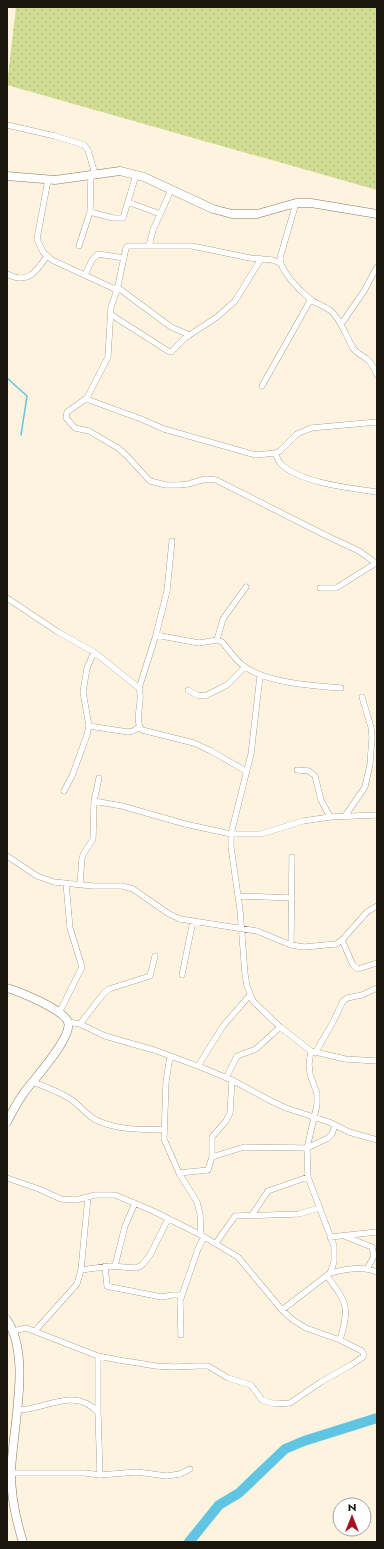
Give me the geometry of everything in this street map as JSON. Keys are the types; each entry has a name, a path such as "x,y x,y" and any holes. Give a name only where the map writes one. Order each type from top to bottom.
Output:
{"street":[{"path":"7,125 49,134 84,145 88,150 93,174 90,212 79,246"},
{"path":"7,176 48,180 120,171 136,175 213,209 232,214 257,214 296,203 311,203 377,214"},
{"path":"90,212 113,218 122,218 136,175"},
{"path":"48,180 37,239 43,252 52,260 117,288 171,327 190,335"},
{"path":"149,246 153,230 171,190"},
{"path":"128,202 160,214"},
{"path":"296,203 280,258 280,263 287,275 311,300 332,311 342,323 353,348 369,361 377,375"},
{"path":"280,263 273,260 192,246 128,246 126,248 110,314 108,356 88,398 67,412 66,418 75,428 89,431 118,448 150,481 166,485 178,485 206,479 216,480 326,536 360,551 377,564 336,588 320,588"},
{"path":"85,275 92,260 98,254 124,258"},
{"path":"7,274 18,278 31,276 35,273 47,256"},
{"path":"110,314 168,352 173,351 181,342 217,317 235,301 262,259"},
{"path":"342,323 364,291 377,267"},
{"path":"262,386 311,300"},
{"path":"88,398 89,400 164,429 249,454 275,453 280,451 297,434 311,428 377,422"},
{"path":"275,453 280,462 296,474 318,481 377,492"},
{"path":"139,727 139,688 156,635 167,591 172,541"},
{"path":"217,640 223,619 246,587"},
{"path":"7,598 58,632 94,652 139,688"},
{"path":"156,635 198,643 217,640 222,642 245,667 260,676 318,686 341,688"},
{"path":"64,791 72,776 89,726 82,692 87,668 94,652"},
{"path":"188,690 197,695 205,696 227,685 245,667"},
{"path":"260,676 254,736 231,834 231,847 239,896 245,974 250,995 261,1009 313,1052 345,1059 377,1061"},
{"path":"344,816 365,787 370,764 372,732 362,697"},
{"path":"89,726 128,732 139,727"},
{"path":"139,727 147,732 194,743 246,771"},
{"path":"297,770 309,772 315,776 321,800 330,817"},
{"path":"80,884 82,858 93,839 94,801 99,778"},
{"path":"94,801 122,806 185,824 231,834 262,834 303,821 330,817 377,815"},
{"path":"7,856 38,876 54,882 126,887 137,892 169,914 180,919 241,929 257,930 290,945 304,947 336,944 342,940 367,912 377,906"},
{"path":"290,945 292,857"},
{"path":"59,1013 82,967 70,928 66,883"},
{"path":"239,896 292,898"},
{"path":"182,975 193,921"},
{"path":"342,940 355,968 358,969 377,963"},
{"path":"80,1024 104,993 110,989 150,976 155,956"},
{"path":"7,988 33,998 59,1013 68,1022 80,1024 105,1036 198,1066 232,1080 271,1101 315,1117 349,1132 377,1140"},
{"path":"282,1310 328,1274 333,1267 335,1254 308,1177 307,1148 315,1117 317,1100 309,1064 313,1052 332,1024 343,1001 347,998 362,995 377,988"},
{"path":"198,1066 223,1026 250,995"},
{"path":"7,1122 32,1082 64,1041 67,1033 68,1022"},
{"path":"226,1078 237,1056 256,1049 280,1026"},
{"path":"170,1056 166,1082 163,1130 165,1145 179,1173 197,1202 203,1236 182,1295 180,1308 181,1335"},
{"path":"179,1173 208,1170 212,1157 212,1138 226,1121 230,1113 232,1080"},
{"path":"32,1082 64,1095 90,1116 101,1122 128,1129 163,1130"},
{"path":"212,1157 244,1147 307,1148 328,1138 332,1134 335,1125"},
{"path":"252,1215 268,1191 308,1177"},
{"path":"7,1178 39,1189 61,1199 76,1200 100,1194 115,1195 203,1236 238,1257 282,1310 293,1320 306,1328 340,1340 364,1353 363,1357 290,1403 282,1405 262,1400 251,1385 228,1378 208,1366 156,1366 98,1356 26,1328 13,1331"},
{"path":"36,1331 77,1284 81,1270 88,1197"},
{"path":"115,1266 125,1226 135,1203"},
{"path":"216,1243 235,1216 299,1214 319,1208"},
{"path":"81,1270 105,1266 136,1268 142,1265 150,1255 168,1219"},
{"path":"330,1237 377,1232"},
{"path":"344,1236 372,1247 375,1253 367,1269"},
{"path":"105,1266 107,1286 111,1288 162,1297 182,1295"},
{"path":"328,1274 349,1268 367,1269 377,1272"},
{"path":"328,1274 345,1303 345,1323 340,1340"},
{"path":"7,1320 13,1331 19,1352 20,1364 11,1474 15,1511 24,1542"},
{"path":"98,1356 100,1475"},
{"path":"17,1410 28,1410 66,1399 85,1402 98,1412"},
{"path":"11,1474 85,1473 100,1475 137,1472 173,1476 190,1470"}],"green space":[{"path":"16,7 377,7 377,190 7,85"}],"waterway":[{"path":"7,378 27,396 21,435"},
{"path":"189,1542 219,1505 239,1493 285,1449 304,1441 377,1418"}]}
